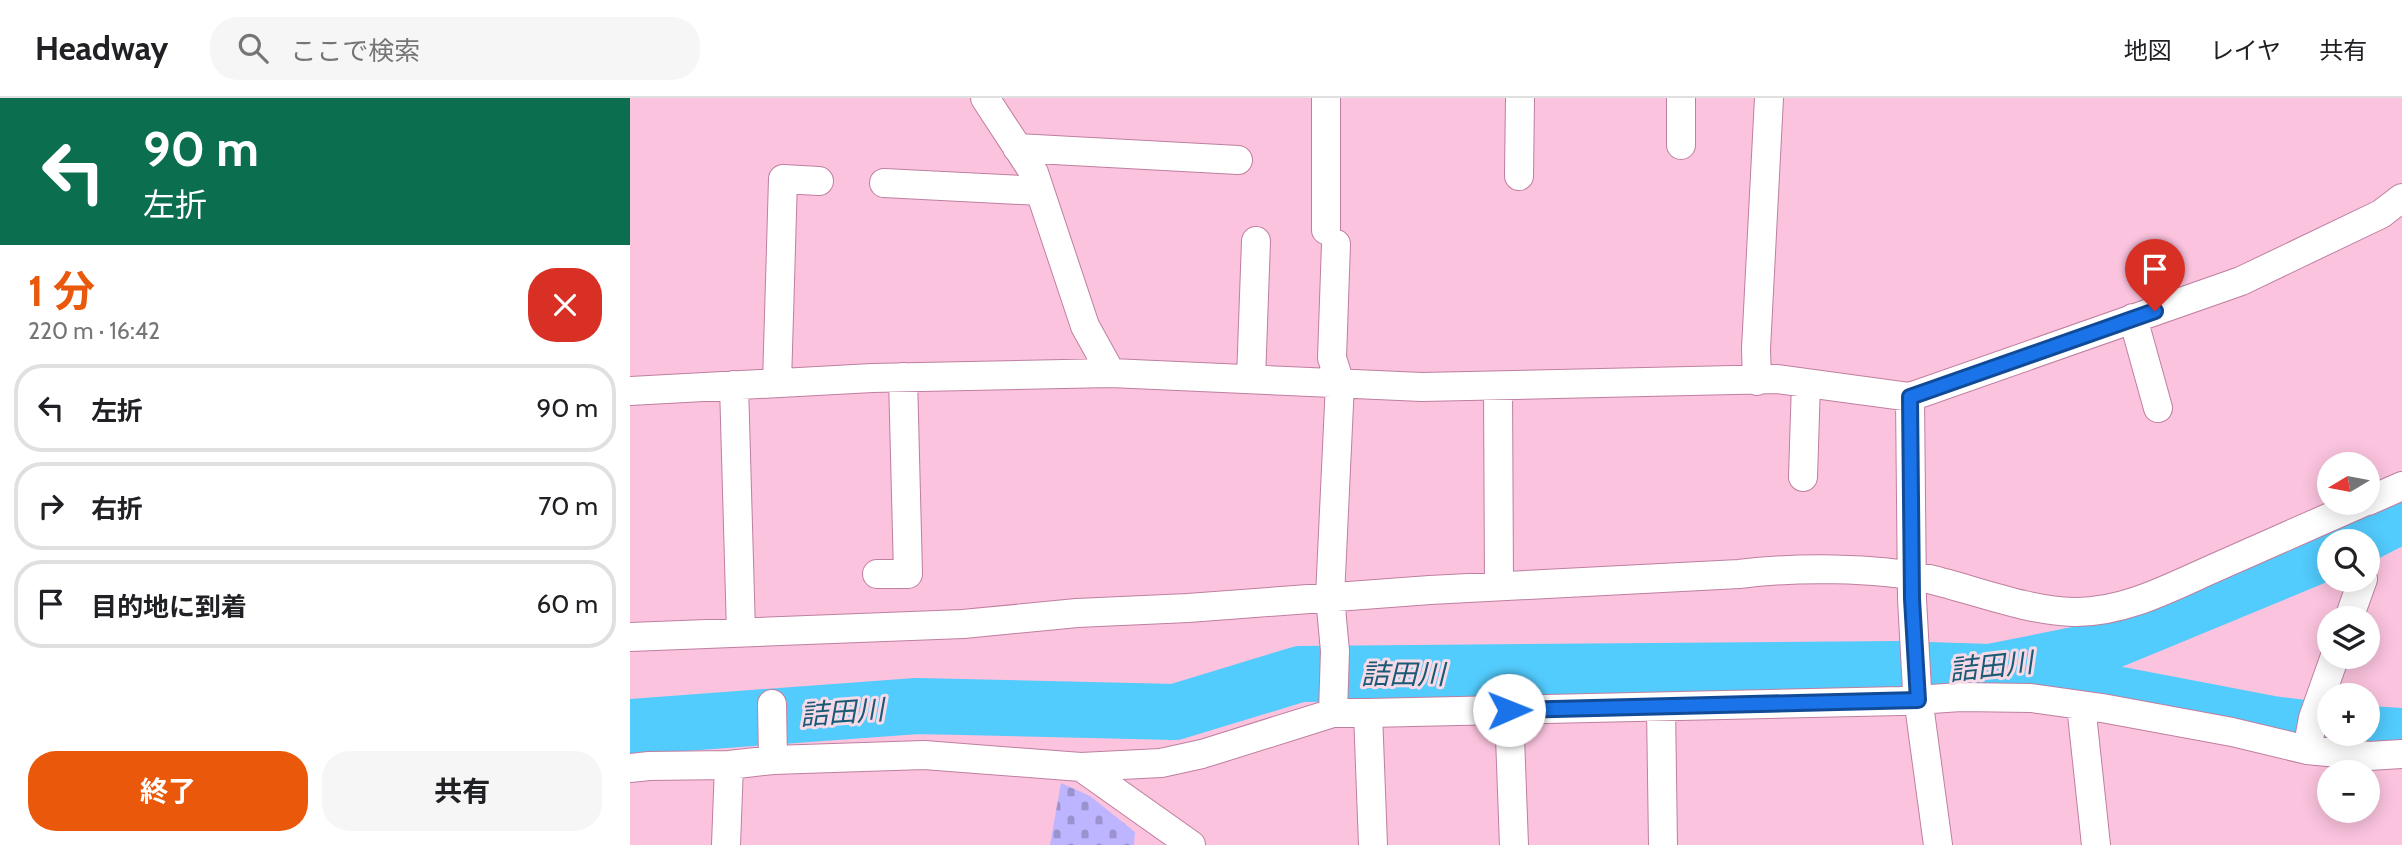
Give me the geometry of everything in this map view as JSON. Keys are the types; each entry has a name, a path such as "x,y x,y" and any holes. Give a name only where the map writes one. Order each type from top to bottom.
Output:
{"street":[{"path":"985,98 1034,173 1085,326 1111,373"},
{"path":"1326,98 1332,358 1340,383 1331,597 1335,651 1333,713"},
{"path":"1519,176 1520,98"},
{"path":"1681,98 1681,145"},
{"path":"1757,381 1756,349 1769,98"},
{"path":"1017,148 1238,160"},
{"path":"778,383 783,179 819,181"},
{"path":"884,183 1040,191"},
{"path":"630,391 903,377 1111,373 1422,387 1778,379 1910,397 2241,281 2381,214 2402,198"},
{"path":"1251,379 1256,241"},
{"path":"2133,318 2158,408"},
{"path":"877,575 908,574 903,377"},
{"path":"1803,477 1806,383"},
{"path":"734,385 741,632"},
{"path":"1498,386 1499,586"},
{"path":"1910,397 1912,575 1918,695 1938,845"},
{"path":"2380,496 2402,486"},
{"path":"630,636 963,624 1077,613 1499,586 1740,574 1775,569 1912,575 2039,608 2073,612 2107,610 2148,597 2336,515"},
{"path":"2307,750 2313,718 2330,669"},
{"path":"630,768 649,765 730,765 773,760 924,755 1081,767 1161,763 1202,754 1333,713 1661,707 1918,695 2031,698 2232,732 2307,750 2369,756 2402,754"},
{"path":"772,704 773,760"},
{"path":"2081,705 2096,845"},
{"path":"1661,707 1663,845"},
{"path":"1509,710 1514,845"},
{"path":"1368,713 1373,845"},
{"path":"726,845 730,765"},
{"path":"1081,767 1191,845"}],"green space":[{"path":"1061,783 1090,796 1135,832 1134,845 1050,845"}],"waterway":[{"name":"詰田川","path":"2375,529 2402,515"},
{"name":"詰田川","path":"630,727 917,706 1175,712 1300,674 1897,669 1990,672 2080,654 2317,556"},
{"path":"2021,676 2272,724 2317,730"},
{"path":"2380,735 2402,736"}],"route":[{"path":"1509,710 1918,700 1912,599 1910,397 2155,311"}]}
